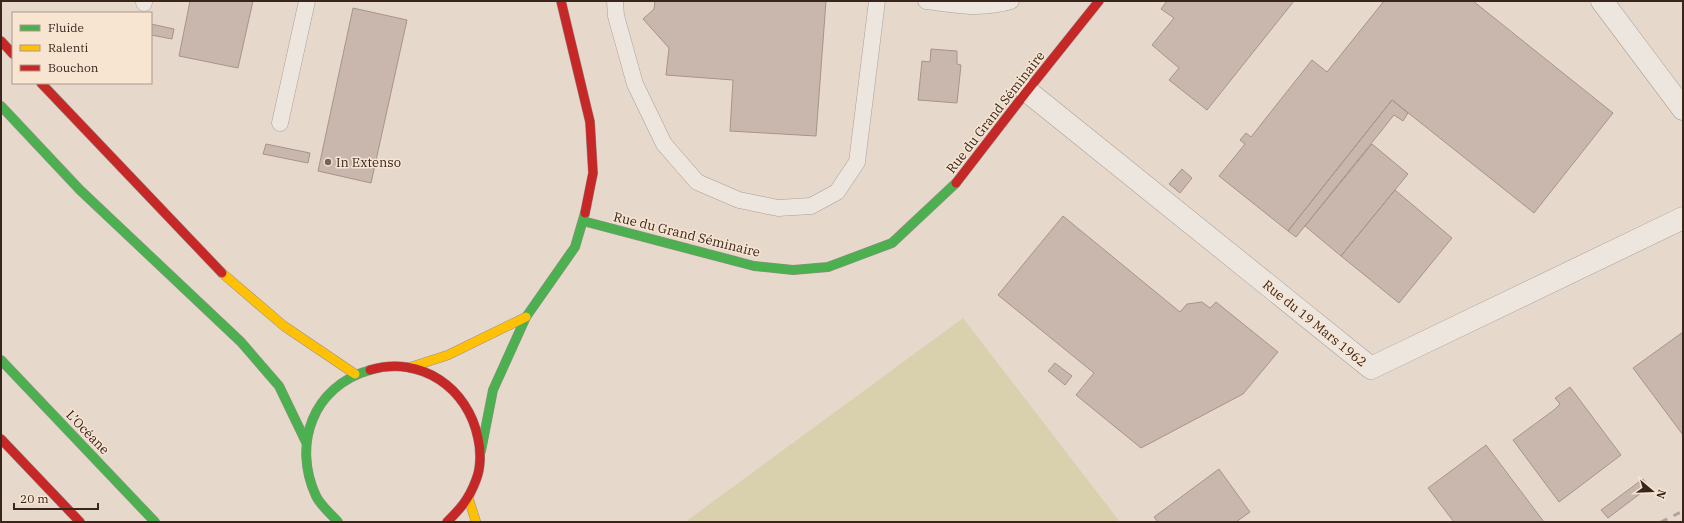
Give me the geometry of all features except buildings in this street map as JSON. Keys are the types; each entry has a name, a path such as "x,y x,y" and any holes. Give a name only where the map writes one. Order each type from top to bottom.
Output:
{"main road":[{"path":"447,522 464,505 477,479 493,390 526,317 576,247 583,221 593,173 590,122 561,1"},
{"name":"Rue du Grand Séminaire","path":"583,221 754,266 793,270 828,267 892,243 961,178 1027,90 1099,1"},
{"path":"1,41 12,53"},
{"path":"42,84 219,270 284,326 355,374"},
{"path":"1,106 80,190 241,342 279,386 306,442"},
{"path":"338,522 317,498 306,471 306,442 314,414 331,391 355,374 383,366 411,367 448,356 526,317"},
{"name":"L’Océane","path":"1,360 156,522"},
{"path":"411,367 438,378 460,397 475,422 481,450"},
{"path":"1,439 80,522"},
{"path":"468,497 476,522"}],"street":[{"path":"1602,1 1683,109"},
{"name":"Rue du 19 Mars 1962","path":"1027,90 1371,368 1683,218"}],"lane":[{"path":"280,123 307,1"},
{"path":"615,1 616,16 635,84 664,144 697,182 740,200 778,208 811,206 837,192 857,162 877,1"},
{"path":"926,1 966,7 1011,1"}],"shaded area":[{"path":"963,318 1120,522 685,522"}],"railway":[{"path":"1661,522 1683,511"}],"traffic: fast":[{"path":"1,106 80,190 241,342 279,386 306,442"},
{"path":"583,221 754,266 793,270 828,267 892,243 956,183"},
{"path":"481,451 493,390 526,317 575,247 585,213"},
{"path":"1,360 155,522"},
{"path":"338,522 323,507 316,496 309,476 306,457 308,438 313,420 322,403 334,389 350,378 370,370"}],"traffic: slow":[{"path":"222,273 284,326 355,374"},
{"path":"411,367 448,355 526,317"},
{"path":"468,497 476,522"}],"traffic: jam":[{"path":"561,1 590,122 593,173 585,213"},
{"path":"956,183 1099,1"},
{"path":"1,41 12,53"},
{"path":"42,84 222,273"},
{"path":"370,370 389,367 407,367 424,372 439,380 453,391 464,404 473,420 480,448 480,465 478,475 467,498 447,522"},
{"path":"1,439 80,522"}],"place":[{"name":"In Extenso","path":"328,162"}]}
